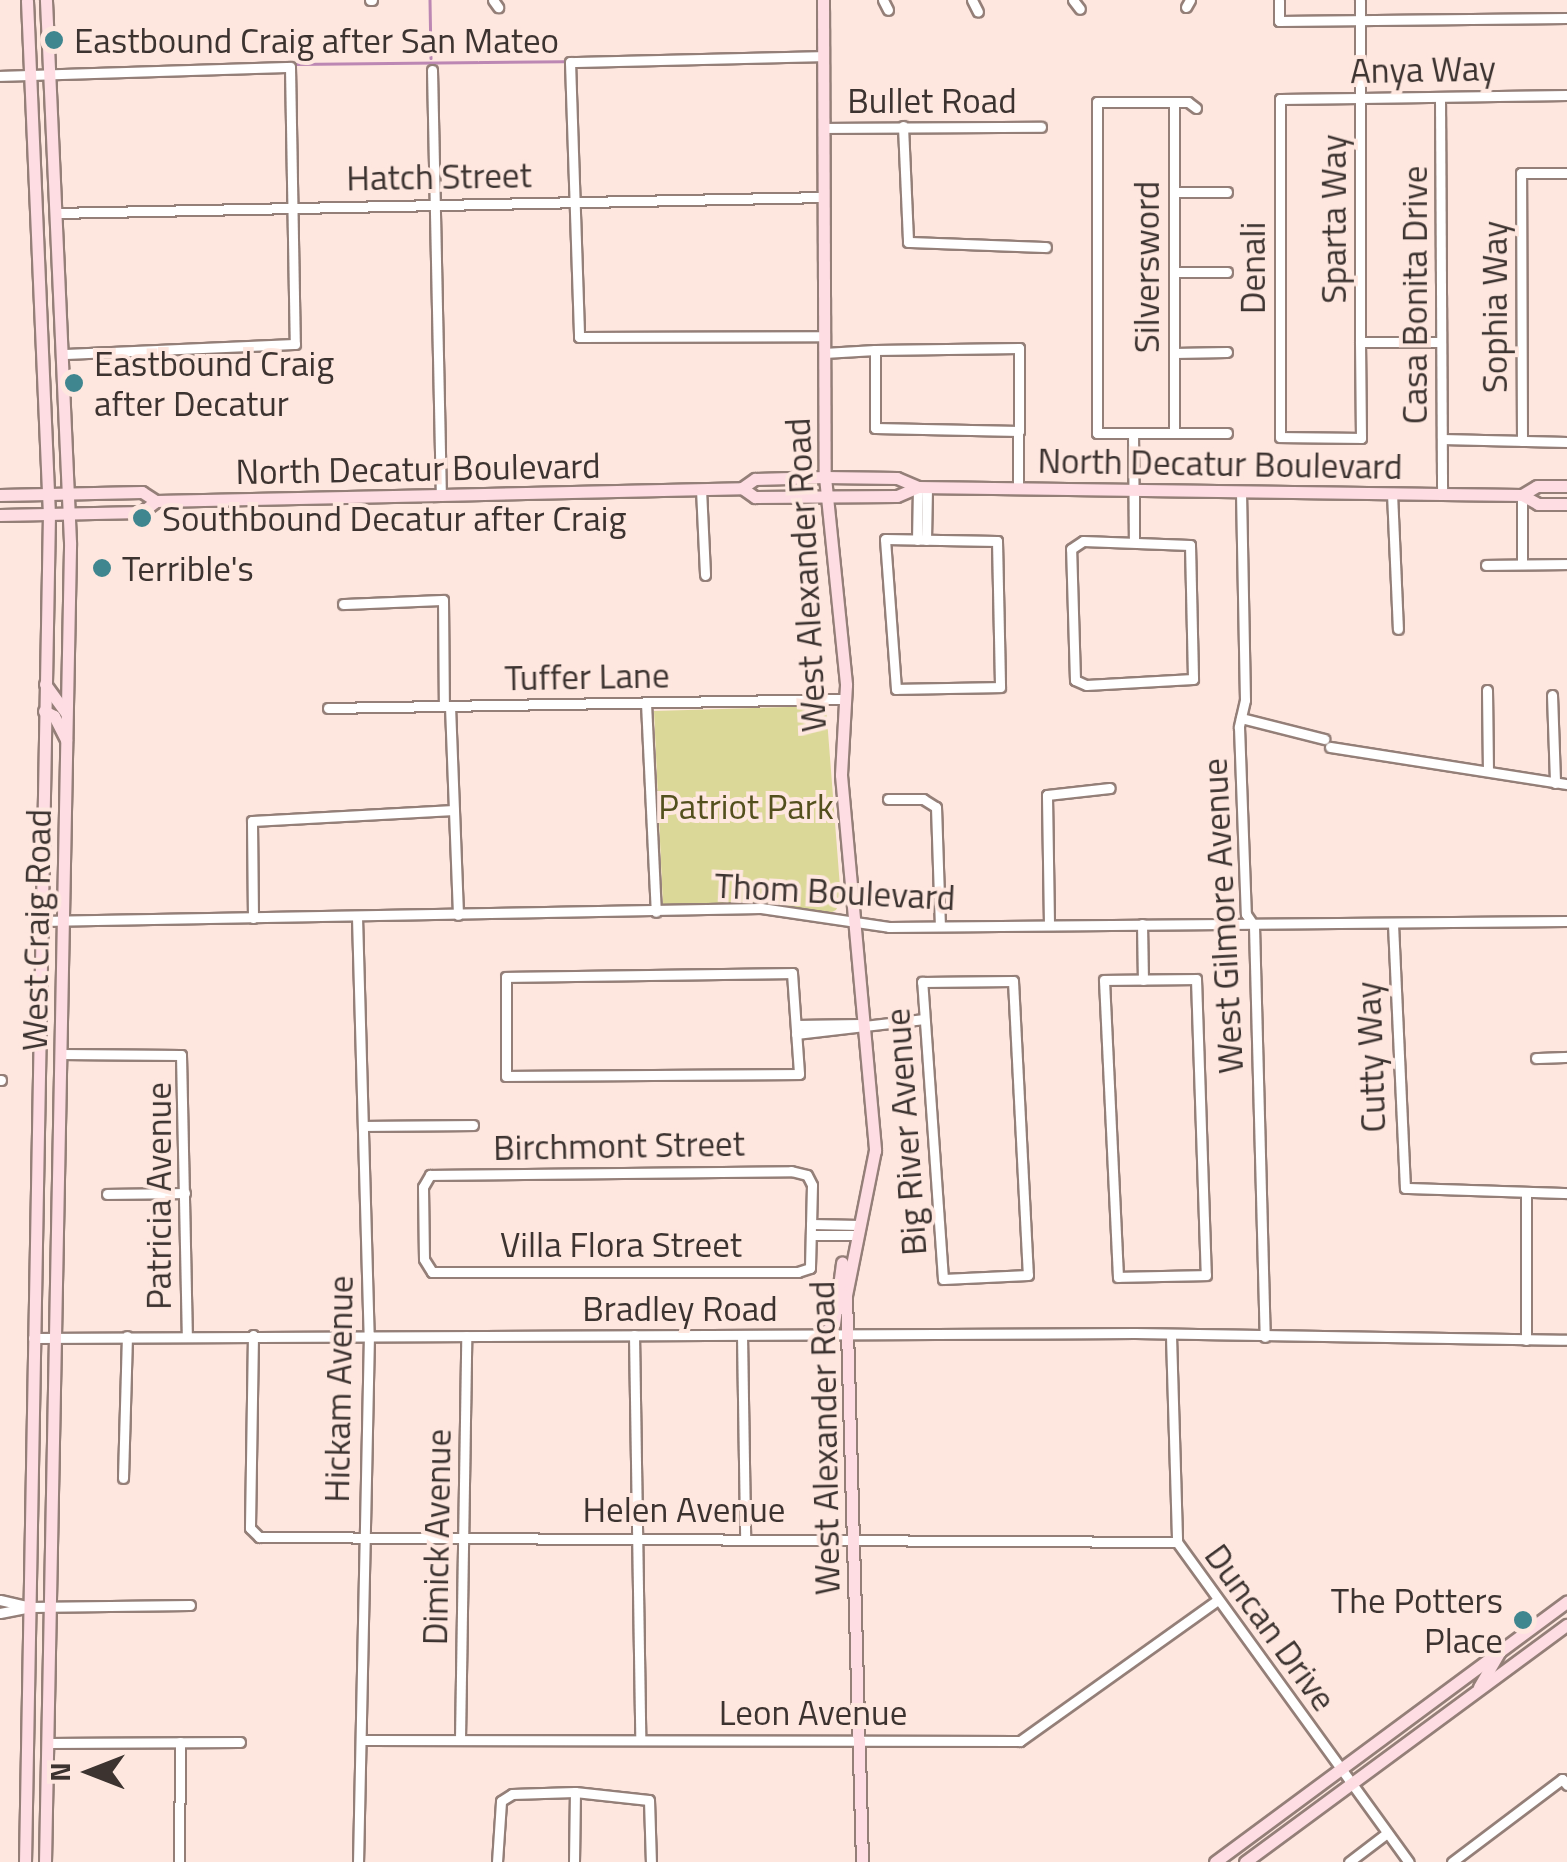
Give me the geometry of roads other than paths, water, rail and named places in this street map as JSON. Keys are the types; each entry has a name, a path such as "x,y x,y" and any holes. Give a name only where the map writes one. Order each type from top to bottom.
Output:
{"main road":[{"name":"West Craig Road","path":"26,1862 49,515 27,0"},
{"name":"West Craig Road","path":"45,1862 70,515 46,0"},
{"name":"West Alexander Road","path":"822,0 826,478 846,700 841,774 852,926 876,1150 855,1236 848,1334 862,1862"},
{"path":"41,298 60,298"},
{"name":"North Decatur Boulevard","path":"742,488 755,478 897,478 922,487 1522,495 1538,504 1567,504"},
{"name":"North Decatur Boulevard","path":"1522,495 1537,486 1567,486"},
{"name":"North Decatur Boulevard","path":"0,495 142,492 156,501 742,488 755,497 897,496 922,487"},
{"name":"North Decatur Boulevard","path":"0,515 142,512 156,501"},
{"path":"45,684 66,714"},
{"path":"44,711 66,740"},
{"path":"822,1334 834,1324 836,1286 855,1236"},
{"path":"1215,1862 1567,1602"},
{"path":"1245,1862 1567,1624"},
{"path":"1521,1636 1526,1655"},
{"path":"1477,1691 1500,1651"}],"street":[{"path":"972,0 978,12"},
{"path":"1280,0 1280,22 1567,18"},
{"name":"Sparta Way","path":"1360,0 1361,438"},
{"path":"823,56 570,62 579,337 824,336"},
{"path":"0,76 290,67 296,344 64,354"},
{"path":"432,70 440,495"},
{"name":"Anya Way","path":"1280,99 1567,95"},
{"name":"Casa Bonita Drive","path":"1440,97 1442,494"},
{"name":"Denali","path":"1280,99 1280,437 1361,438"},
{"path":"1196,108 1174,102 1096,102 1097,433 1227,433"},
{"name":"Silversword","path":"1174,102 1174,433"},
{"path":"903,126 908,242 1046,247"},
{"name":"Bullet Road","path":"823,128 1040,127"},
{"name":"Sophia Way","path":"1522,441 1521,173 1567,172"},
{"path":"1174,192 1227,192"},
{"name":"Hatch Street","path":"55,213 824,197"},
{"path":"1174,272 1227,272"},
{"path":"1360,342 1441,342"},
{"path":"824,353 1020,348 1018,488"},
{"path":"875,350 875,428 1019,431"},
{"path":"1174,352 1227,352"},
{"path":"1134,433 1134,542"},
{"path":"1442,440 1567,442"},
{"path":"922,487 922,540"},
{"path":"701,489 704,574"},
{"name":"West Gilmore Avenue","path":"1241,492 1246,914 1254,926 1265,1338"},
{"path":"1392,493 1398,629"},
{"path":"1522,495 1522,564"},
{"path":"886,540 922,540 997,542 1000,687 896,690 886,540"},
{"path":"1134,542 1190,545 1193,679 1086,685 1075,680 1074,544 1134,542"},
{"path":"1486,564 1567,564"},
{"path":"343,604 443,600 458,915"},
{"path":"1487,690 1488,771"},
{"path":"1552,695 1555,782"},
{"name":"Tuffer Lane","path":"328,708 846,700"},
{"path":"646,703 656,912"},
{"path":"1241,718 1327,743 1567,784"},
{"path":"1049,924 1047,794 1110,788"},
{"path":"888,800 933,802 940,926"},
{"path":"253,918 252,820 454,810"},
{"name":"Thom Boulevard","path":"40,921 762,908 852,926 1567,921"},
{"name":"Hickam Avenue","path":"357,917 369,1334 358,1862"},
{"path":"1142,924 1143,980"},
{"name":"Cutty Way","path":"1393,924 1404,1188 1526,1193"},
{"path":"792,973 796,1030 800,1074 506,1076 506,977 792,973"},
{"path":"1104,980 1143,980 1196,980 1206,1275 1118,1277 1104,980"},
{"name":"Big River Avenue","path":"1013,981 1028,1275 943,1278 924,1019 922,982 1013,981"},
{"path":"796,1030 924,1019"},
{"name":"Patricia Avenue","path":"61,1054 181,1056 187,1336"},
{"path":"1536,1058 1567,1058"},
{"path":"364,1126 474,1125"},
{"name":"Birchmont Street","path":"432,1272 424,1259 423,1187 430,1175 807,1174 811,1230"},
{"path":"107,1194 185,1193"},
{"path":"1526,1340 1526,1193 1567,1193"},
{"path":"811,1230 855,1236"},
{"name":"Villa Flora Street","path":"432,1272 810,1268 811,1230"},
{"name":"Bradley Road","path":"33,1338 848,1334 1567,1340"},
{"name":"Helen Avenue","path":"253,1335 252,1534 364,1538 745,1535 1176,1542"},
{"path":"123,1478 127,1336"},
{"name":"Dimick Avenue","path":"460,1739 466,1336"},
{"path":"634,1336 640,1738"},
{"path":"742,1336 745,1535"},
{"name":"Duncan Drive","path":"1171,1336 1176,1542 1409,1862"},
{"path":"0,1600 30,1607"},
{"name":"Leon Avenue","path":"362,1740 1030,1739 1218,1600"},
{"path":"0,1613 30,1607 190,1605"},
{"path":"178,1862 180,1742"},
{"path":"47,1743 240,1742"},
{"path":"1452,1862 1562,1778 1567,1785"},
{"path":"574,1862 575,1792"},
{"path":"496,1862 501,1801 512,1794 575,1792 649,1800 651,1862"},
{"path":"1348,1862 1387,1834"},
{"path":"1466,1852 1474,1862"}],"waterway":[{"path":"430,0 431,58"},
{"path":"294,64 563,61"}],"place":[{"name":"Eastbound Craig after San Mateo","path":"54,40"},
{"name":"Eastbound Craig after Decatur","path":"74,383"},
{"name":"Southbound Decatur after Craig","path":"142,518"},
{"name":"Terrible's","path":"102,568"},
{"name":"The Potters Place","path":"1523,1620"}],"park label":[{"name":"Patriot Park","path":"746,806"}]}
